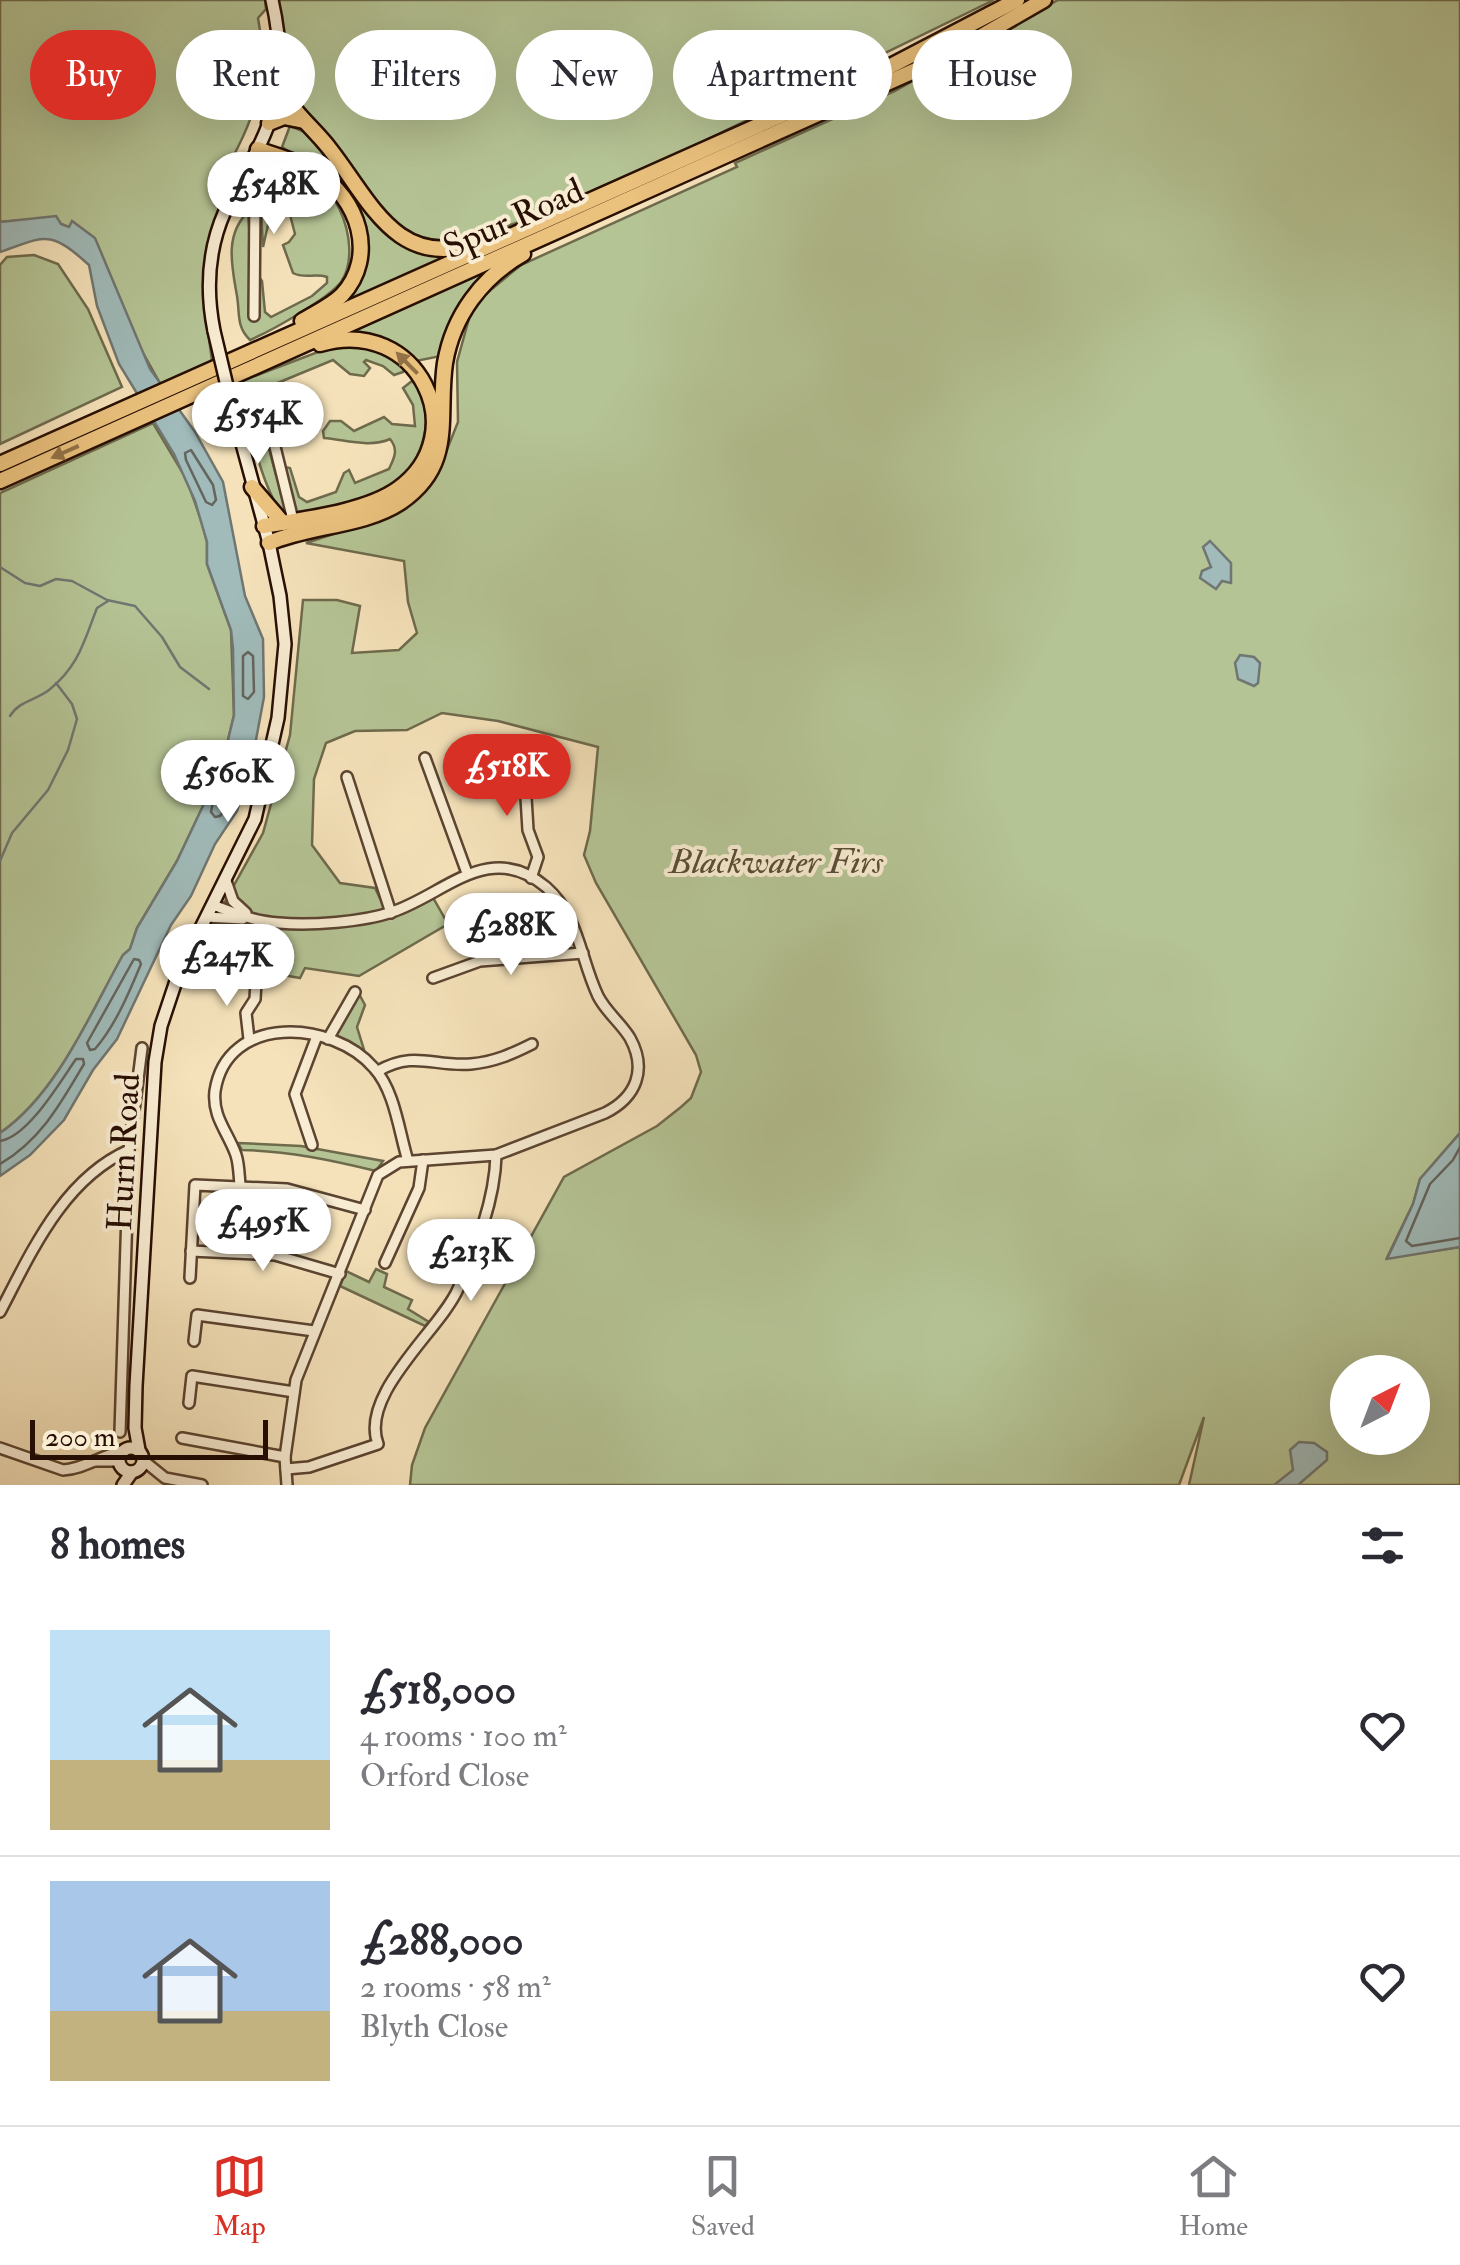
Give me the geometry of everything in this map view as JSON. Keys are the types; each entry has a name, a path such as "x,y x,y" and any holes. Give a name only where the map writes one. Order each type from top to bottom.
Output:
{"highway":[{"name":"Spur Road","path":"0,480 127,416 546,220 885,69 1017,0"},
{"name":"Spur Road","path":"265,354 562,229 946,57 1044,0"},
{"path":"269,123 284,117 304,121 328,146 384,222 420,246 463,247 546,220"},
{"path":"258,149 314,170 337,189 352,209 361,246 358,267 342,295 265,354"},
{"path":"264,526 291,526 390,508 419,486 434,465 442,442 446,362 464,311 492,276 562,229"},
{"path":"265,354 341,339 380,343 399,353 414,368 431,404 429,448 407,482 379,499 291,526 269,543"},
{"name":"Spur Road","path":"0,464 127,416"},
{"path":"252,486 291,526"}],"main road":[{"name":"Hurn Road","path":"272,0 279,30"},
{"name":"Hurn Road","path":"122,1485 135,1428 154,1062 161,1026 179,972 254,819 278,718 284,644 280,596 214,331 209,296 211,256 224,212 270,120"}],"street":[{"path":"238,187 255,199 254,316"},
{"path":"261,390 291,526"},
{"path":"425,758 467,873"},
{"path":"524,764 528,830 538,857 531,878"},
{"path":"347,777 391,913"},
{"path":"209,911 279,924 337,921 391,913 467,873 491,869 531,878 545,887 568,913 600,999 627,1033 639,1067 636,1086 619,1106 496,1155 408,1161 381,1171 314,1331 294,1392 285,1456 286,1485"},
{"path":"226,878 233,901 250,918"},
{"path":"433,978 480,961 583,954"},
{"path":"249,1039 246,1014 254,999 256,981"},
{"path":"328,1038 355,992"},
{"path":"240,1185 235,1152 220,1125 215,1097 224,1066 236,1048 249,1039 282,1032 328,1038 357,1052 378,1071 408,1161"},
{"path":"312,1145 295,1094 316,1036"},
{"path":"378,1071 406,1059 485,1062 504,1058 532,1044"},
{"path":"120,1432 128,1150 142,1048"},
{"path":"0,1312 41,1233 83,1181 112,1157 128,1150"},
{"path":"286,1468 309,1467 378,1444 377,1418 397,1372 458,1289 495,1181 496,1155"},
{"path":"385,1263 419,1188 423,1160"},
{"path":"190,1278 195,1185 288,1189 365,1210"},
{"path":"191,1251 275,1255 340,1274"},
{"path":"194,1341 197,1315 314,1331"},
{"path":"190,1403 192,1376 294,1392"},
{"path":"182,1438 285,1456"},
{"path":"0,1448 52,1468 73,1470 92,1461 130,1460 165,1478 202,1485"}],"green space":[{"path":"0,0 265,0 266,9 258,18 259,30 176,30 176,120 250,120 212,193 224,204 205,262 203,294 212,361 161,385 133,335 98,246 73,222 70,228 48,218 0,222"},
{"path":"278,0 994,0 932,30 912,30 912,40 892,50 892,30 673,30 673,120 747,120 593,195 461,243 421,242 387,220 309,120 315,120 315,30 283,30"},
{"name":"Blackwater Firs","path":"1058,0 1460,0 1460,1133 1420,1179 1413,1204 1387,1258 1460,1247 1460,1485 1189,1485 1204,1417 1179,1485 410,1485 412,1465 425,1428 564,1177 657,1126 691,1098 701,1072 696,1055 596,883 584,855 598,747 498,721 442,713 407,730 355,731 326,743 314,779 312,845 340,883 375,888 389,917 432,896 448,924 359,976 305,968 300,978 193,959 263,833 290,735 303,600 337,600 360,606 352,653 399,650 417,633 408,602 404,561 306,543 398,513 438,472 458,422 457,362 470,315 481,298 521,265 831,120 892,120 892,92 912,82 912,120 1072,120 1072,30 1004,30"},
{"path":"290,126 314,140 384,230 454,255 340,307 351,289 357,213 282,147"},
{"path":"285,167 317,178 330,192 346,229 348,266 341,282 324,297 250,340 239,320 232,263 235,231 248,212 252,268 262,281 265,312 271,317 312,296 327,283 327,277 293,273 283,245 295,234 289,211 280,207 271,212 263,247 256,193"},
{"path":"34,255 58,264 88,309 122,387 0,444 0,265 7,257"},
{"path":"490,267 492,271 473,288 459,309 441,356 416,361 389,340 347,330"},
{"path":"360,346 388,355 404,367 403,372 394,375 366,360 370,368 364,376 350,374 333,360 275,384 278,393 273,394 270,403 257,404 276,475 285,467 290,468 299,497 307,502 336,492 349,470 355,483 389,469 395,450 390,439 358,443 324,438 323,431 330,421 341,421 354,431 384,417 392,424 415,426 413,405 403,388 412,381 422,395 426,411 423,442 417,457 398,480 371,495 308,511 278,508 259,462 239,395 239,382 331,347"},
{"path":"153,423 187,480 202,523 207,564 231,630 234,715 222,765 205,790 203,806 177,861 137,928 130,949 55,1075 39,1097 0,1133 0,493"},
{"path":"358,992 365,1005 357,1027 365,1053 333,1037"},
{"path":"238,1143 301,1146 383,1161 376,1171 309,1157 242,1150"},
{"path":"376,1269 387,1274 384,1287 412,1300 408,1309 429,1322 425,1326 340,1286 346,1271 369,1282"}],"water":[{"path":"56,216 61,224 69,227 72,221 95,238 150,369 195,432 223,482 245,596 263,639 264,697 237,811 171,925 117,1039 93,1070 64,1120 30,1155 0,1176 0,1133 39,1097 55,1075 130,949 137,928 177,861 203,806 212,776 222,765 234,715 231,630 207,564 207,542 195,501 174,454 119,364 97,306 89,265 65,246 47,239 0,252 0,222"},
{"path":"1210,541 1231,563 1231,583 1222,581 1216,589 1200,578 1202,571 1211,567 1203,547"},
{"path":"1240,655 1254,657 1260,663 1258,683 1254,686 1238,679 1235,663"},
{"path":"1460,1133 1460,1247 1387,1259 1413,1204 1420,1179"},
{"path":"1299,1442 1314,1443 1327,1452 1327,1460 1298,1485 1274,1485 1293,1470 1290,1450"}],"waterway":[{"path":"0,567 25,583 40,586 56,579 72,581 107,600 135,606 162,637 180,667 209,689"},
{"path":"10,716 18,707 49,690 67,672 97,608 108,601"},
{"path":"0,861 12,833 48,790 68,750 77,719 72,704 56,683"}]}
